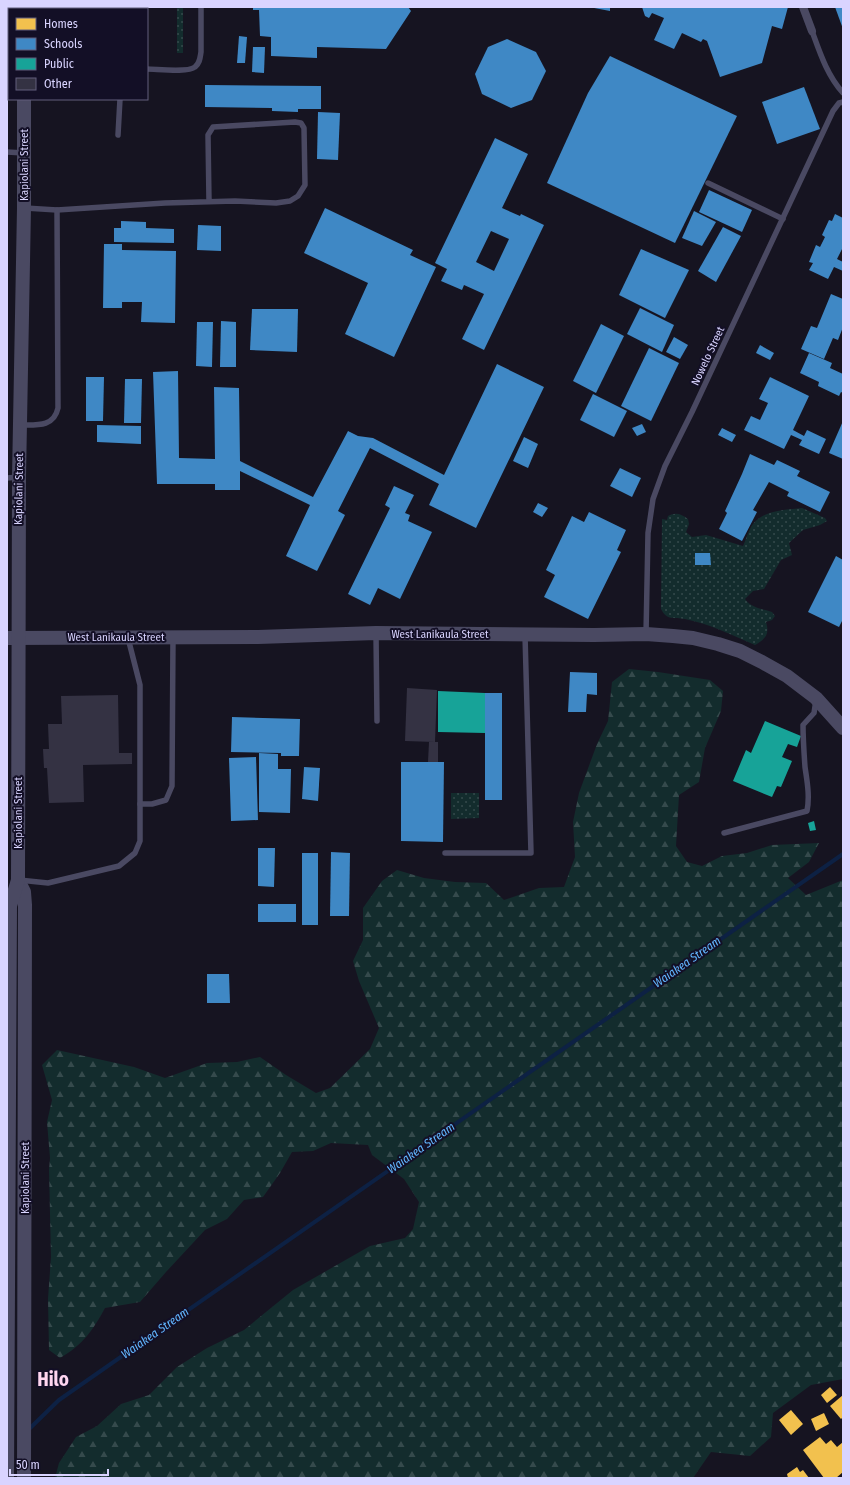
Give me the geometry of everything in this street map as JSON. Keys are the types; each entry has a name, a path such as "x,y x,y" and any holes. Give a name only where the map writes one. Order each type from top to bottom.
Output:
{"street":[{"path":"803,7 812,31"},
{"name":"Kapiolani Street","path":"7,1478 10,906 18,880 13,638 13,478 21,425 24,100"},
{"name":"West Lanikaula Street","path":"13,638 258,637 376,633 526,635 646,634 693,638 740,651 787,676 816,698 843,728"},
{"name":"Kapiolani Street","path":"18,880 24,892 25,905 24,1478"}],"lane":[{"path":"148,69 189,70 196,66 200,60 201,52 201,7"},
{"path":"812,31 824,65 830,76 843,93"},
{"path":"118,135 120,100"},
{"name":"Nowelo Street","path":"646,634 648,533 653,498 665,466 833,111 839,103 843,102"},
{"path":"24,208 57,210 209,201 276,204 290,201 298,196 305,185 304,128 301,123 295,122 213,126 208,134 209,201"},
{"path":"7,152 24,153"},
{"path":"708,183 783,219"},
{"path":"21,425 46,424 54,418 58,408 57,210"},
{"path":"376,633 377,722"},
{"path":"445,853 531,853 526,635"},
{"path":"18,880 48,883 119,866 135,853 140,841 140,685 128,637"},
{"path":"140,804 152,804 166,800 172,786 173,637"},
{"path":"724,833 807,811 808,786 805,766 803,725 814,713 816,698"}],"green space":[{"path":"177,7 183,7 183,53 177,53"},
{"path":"802,508 825,518 827,521 820,525 803,530 789,543 792,555 781,560 764,589 753,591 745,599 754,606 772,612 775,616 772,620 766,622 767,633 762,641 755,645 712,627 685,619 671,618 663,613 661,609 662,519 667,520 668,516 674,514 681,515 688,519 689,524 686,532 692,537 706,535 743,546 750,529 759,518 773,512"},
{"path":"629,669 710,680 723,691 721,711 705,748 699,782 679,795 676,846 687,862 702,866 722,856 747,853 772,845 819,843 809,862 788,878 806,895 843,880 843,1379 811,1385 773,1413 771,1437 750,1456 711,1452 693,1478 55,1478 59,1463 76,1437 97,1426 121,1404 149,1395 177,1367 207,1348 244,1330 293,1290 370,1246 405,1238 413,1229 419,1202 404,1179 372,1155 368,1145 331,1143 313,1151 292,1152 280,1173 263,1197 244,1200 227,1219 205,1230 140,1302 105,1308 87,1336 75,1348 60,1358 49,1350 48,1299 51,1257 50,1158 47,1122 52,1100 42,1065 57,1050 134,1067 165,1078 207,1063 237,1062 260,1057 316,1093 330,1088 370,1049 379,1028 359,981 353,961 363,940 363,908 382,881 397,870 424,878 455,882 486,883 504,900 539,888 564,887 575,857 573,822 579,793 597,744 608,721 612,682"},
{"path":"451,793 479,793 479,818 451,819"}],"building: Homes":[{"path":"830,1387 837,1395 827,1403 821,1395"},
{"path":"843,1395 843,1417 841,1419 830,1406"},
{"path":"791,1410 803,1424 791,1435 779,1420"},
{"path":"824,1413 829,1424 816,1431 811,1419"},
{"path":"820,1437 826,1444 831,1440 837,1447 843,1442 843,1472 836,1478 824,1478 803,1450"},
{"path":"797,1467 800,1472 803,1470 809,1478 788,1478 787,1474"}],"building: Schools":[{"path":"253,7 408,7 411,11 386,49 317,47 317,58 271,56 271,37 260,36 259,10 253,10"},
{"path":"589,7 610,7 610,11"},
{"path":"642,7 788,7 782,29 772,26 762,63 720,77 707,41 703,39 701,42 682,33 674,49 654,40 664,18 652,13 649,18 645,16"},
{"path":"835,7 843,7 843,29"},
{"path":"239,36 247,37 245,63 237,63"},
{"path":"507,39 536,52 546,71 532,100 511,108 482,94 475,74 488,47"},
{"path":"253,47 265,47 264,73 252,72"},
{"path":"610,56 737,116 675,243 547,183 588,93"},
{"path":"205,85 321,86 321,109 298,109 298,112 272,111 272,108 205,107"},
{"path":"804,87 820,129 777,144 762,102"},
{"path":"318,112 340,113 338,160 317,159"},
{"path":"495,138 528,154 502,208 520,216 521,214 544,225 484,350 462,339 484,294 464,285 462,290 441,281 447,269 435,263","holes":["491,231 509,239 494,271 476,262"]},
{"path":"709,190 752,210 742,232 699,212"},
{"path":"325,208 413,250 410,255 436,267 394,357 345,334 368,283 304,253"},
{"path":"694,211 716,222 702,246 682,238"},
{"path":"835,214 843,218 843,247 837,259 843,262 843,271 834,267 828,279 809,270 813,263 809,262 816,245 820,247 825,237 822,235 829,220 832,221"},
{"path":"121,221 146,222 146,228 174,229 174,243 114,242 114,228 121,228"},
{"path":"198,225 221,226 221,251 197,250"},
{"path":"723,227 741,236 716,282 698,271"},
{"path":"104,244 122,244 122,250 176,251 175,323 141,322 142,302 122,302 122,308 103,308"},
{"path":"641,249 689,270 665,318 619,295"},
{"path":"831,294 843,299 843,327 838,340 833,338 824,359 801,349 811,326 817,328"},
{"path":"640,308 674,325 662,352 627,334"},
{"path":"252,309 298,309 297,352 250,350"},
{"path":"221,321 236,322 236,367 220,367"},
{"path":"197,322 213,322 212,367 196,366"},
{"path":"601,324 624,336 596,393 573,381"},
{"path":"674,337 688,345 680,359 666,352"},
{"path":"760,345 774,353 770,360 756,353"},
{"path":"649,348 679,363 651,421 621,406"},
{"path":"809,353 832,363 830,368 843,374 843,393 841,392 839,396 818,386 819,382 800,373"},
{"path":"497,364 544,387 476,528 429,505 439,484 370,448 338,511 345,515 317,571 286,556 310,505 240,471 240,490 215,490 215,484 157,484 153,372 178,371 179,458 215,459 214,387 239,388 240,461 313,497 348,431 358,436 373,438 444,475"},
{"path":"86,377 104,377 103,421 86,421"},
{"path":"770,377 809,396 793,430 804,436 807,430 826,439 819,454 799,445 802,440 791,435 784,449 744,430 751,416 760,420 768,403 759,399"},
{"path":"125,379 142,379 141,423 124,423"},
{"path":"593,394 627,411 614,437 580,420"},
{"path":"843,421 843,459 829,453"},
{"path":"642,424 646,432 637,436 632,428"},
{"path":"97,425 141,426 141,444 97,442"},
{"path":"722,428 736,435 732,442 718,435"},
{"path":"524,437 538,444 528,468 513,461"},
{"path":"750,454 774,465 777,460 800,471 797,476 830,492 820,512 787,496 789,492 769,482 753,510 757,512 742,541 719,529 727,513 725,511"},
{"path":"620,468 641,478 632,497 610,486"},
{"path":"394,486 414,495 405,513 410,515 408,521 432,532 400,599 378,588 370,605 348,594 390,508 385,505"},
{"path":"538,503 548,508 542,517 533,512"},
{"path":"589,512 626,530 617,550 621,552 588,619 544,597 555,575 546,570 572,516 584,522"},
{"path":"695,553 710,553 711,565 695,565"},
{"path":"836,556 843,560 843,619 839,627 808,612"},
{"path":"570,672 597,673 597,695 587,694 586,712 568,712"},
{"path":"485,693 502,693 502,800 485,800"},
{"path":"232,717 300,719 299,756 281,756 281,753 231,752"},
{"path":"259,753 278,754 278,769 291,769 290,813 259,812"},
{"path":"256,757 258,820 231,821 229,758"},
{"path":"401,762 444,762 443,842 401,841"},
{"path":"304,767 320,768 318,801 302,799"},
{"path":"258,848 275,848 274,887 258,886"},
{"path":"331,852 350,853 349,916 330,916"},
{"path":"302,853 318,853 318,925 302,925"},
{"path":"258,904 296,904 296,922 258,922"},
{"path":"207,974 229,974 230,1003 207,1003"}],"building: Public":[{"path":"438,691 485,693 485,733 438,732"},
{"path":"765,721 801,736 797,747 788,744 782,757 792,761 781,787 777,786 772,797 733,781 746,750 751,753"},
{"path":"814,821 816,830 810,831 808,823"}],"building: Other":[{"path":"407,688 437,690 435,742 405,741"},
{"path":"118,695 119,753 132,753 132,764 83,765 84,802 49,803 47,768 44,768 43,749 49,749 48,724 62,724 61,696"},
{"path":"429,742 438,742 438,762 428,762"}],"waterway":[{"name":"Waiakea Stream","path":"27,1431 59,1400 843,854"}],"district":[{"name":"Hilo","path":"53,1379"}]}
